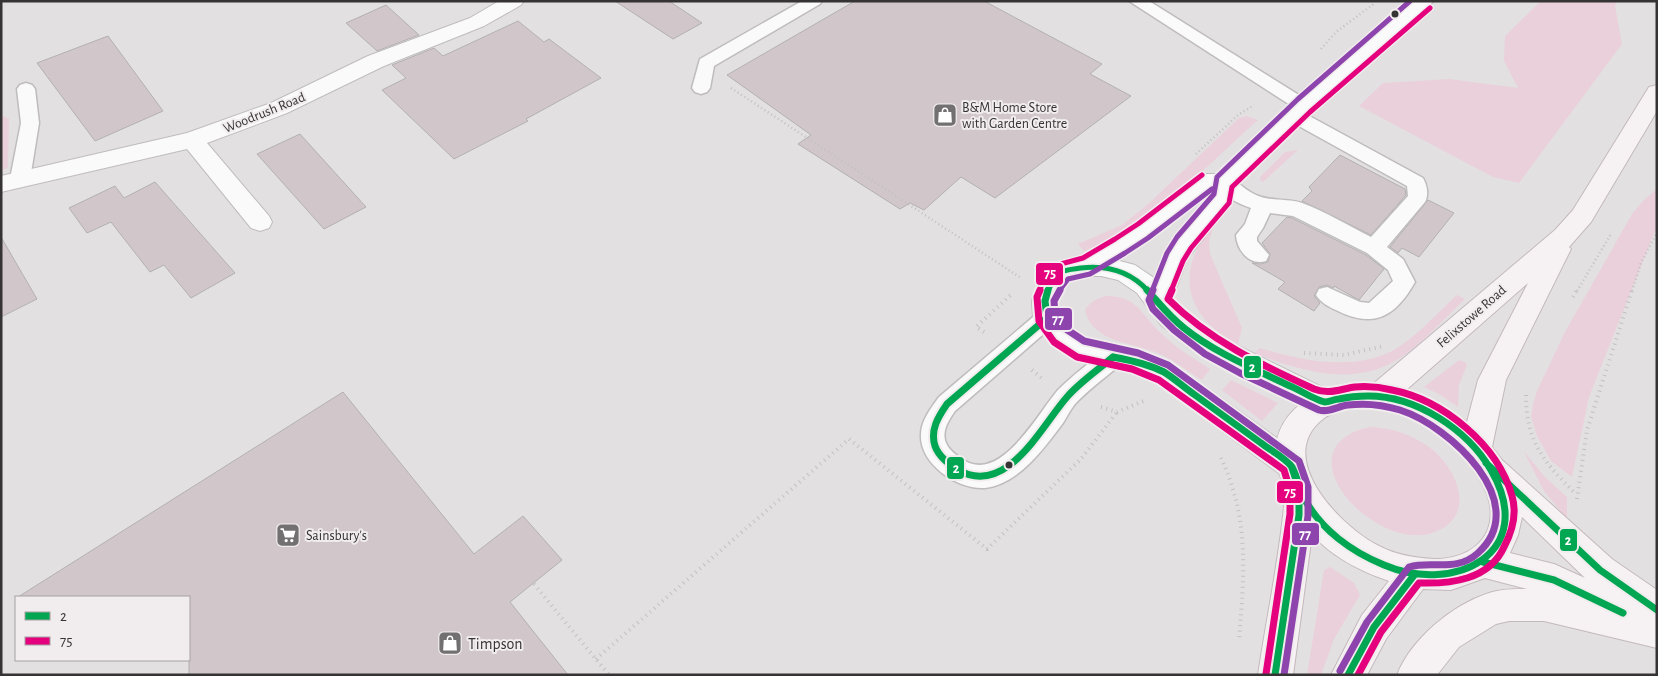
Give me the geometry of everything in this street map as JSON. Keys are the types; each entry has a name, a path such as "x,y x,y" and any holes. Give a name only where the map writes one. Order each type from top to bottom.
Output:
{"main road":[{"name":"Felixstowe Road","path":"1379,396 1564,237 1582,216 1657,92"},
{"name":"Felixstowe Road","path":"1483,458 1492,380 1564,237"},
{"path":"1275,675 1298,524 1292,438 1303,417 1324,402 1341,396 1379,396 1414,406 1447,424 1600,570 1657,610"},
{"path":"1295,477 1318,518 1345,544 1378,562 1415,574 1453,574 1483,562 1499,544 1506,520 1502,493 1483,458"},
{"path":"1483,562 1554,580 1657,630"},
{"path":"1348,675 1374,627 1415,574"},
{"path":"1414,675 1447,635 1490,609 1510,605 1544,605 1657,630"}],"street":[{"name":"Woodrush Road","path":"11,181 192,140 279,108 376,61 477,22 514,1"},
{"path":"1158,301 1175,258 1184,242 1222,198 1224,183 1299,111 1424,1"},
{"path":"192,140 260,222"},
{"path":"1086,266 1143,231 1207,182 1224,183"},
{"path":"1295,477 1163,372 1135,361 1081,349 1060,336 1046,309 1052,284 1063,271 1086,266 1101,266 1126,272 1146,286 1171,317 1200,340 1324,402"}],"lane":[{"path":"701,88 706,63 814,1"},
{"path":"1137,1 1299,111 1416,183 1418,197 1374,248"},
{"path":"11,181 30,123 26,89"},
{"path":"1224,183 1246,199 1262,205 1297,209 1374,248 1396,265 1404,282 1379,310 1366,312 1353,310 1327,294"},
{"path":"1259,254 1247,244 1246,235 1254,228 1262,205"},
{"path":"1046,309 947,404 936,421 932,438 939,456 956,468 972,476 992,475 1009,466 1056,414 1066,398 1113,356"}],"path":[{"path":"701,88 714,76 1021,278 1046,309"},
{"path":"1572,298 1612,232"},
{"path":"1577,503 1586,430 1641,263 1657,232"},
{"path":"1526,391 1525,413 1534,444 1550,469 1577,494"},
{"path":"596,659 850,439 987,548 1081,459 1117,412"},
{"path":"1220,456 1229,472 1241,514 1244,572 1239,640"},
{"path":"534,584 609,675"}],"shaded area":[{"path":"1541,1 1617,1 1615,6 1622,44 1519,183 1493,177 1359,106 1383,83 1449,79 1518,88 1504,61 1505,36"},
{"path":"1,115 9,119 8,168 1,170"},
{"path":"1247,116 1258,120 1177,194 1155,211 1109,240 1084,251 1078,244 1122,225 1147,205 1239,118"},
{"path":"1298,150 1263,182 1260,180 1260,177 1285,152"},
{"path":"1657,189 1657,226 1589,397 1572,477 1551,461 1537,436 1531,417 1533,404 1537,391 1565,332 1632,214"},
{"path":"1214,225 1209,242 1210,254 1242,328 1238,344 1220,333 1206,321 1196,307 1191,292 1190,276 1193,259 1201,242"},
{"path":"1457,295 1465,299 1434,330 1400,358 1383,367 1365,372 1327,374 1290,366 1254,353 1260,348 1308,360 1325,362 1358,361 1375,358 1390,352 1408,341"},
{"path":"1105,296 1125,299 1132,303 1168,340 1210,369 1202,380 1162,355 1116,340 1096,330 1089,321 1085,310 1094,301"},
{"path":"1459,360 1467,365 1459,385 1458,407 1439,394 1424,387"},
{"path":"1231,380 1278,403 1262,421 1222,390"},
{"path":"1370,427 1392,430 1413,437 1437,453 1446,464 1454,476 1459,502 1456,514 1448,524 1435,532 1411,535 1386,528 1364,514 1345,496 1334,475 1332,455 1344,438"},
{"path":"1523,450 1545,477 1567,497 1567,519 1544,491"},
{"path":"1330,567 1354,583 1360,595 1334,639 1321,675 1307,675 1324,570"}],"building":[{"path":"615,1 669,1 702,23 673,39"},
{"name":"B&M Home Store with Garden Centre","path":"855,1 984,1 1102,64 1090,74 1131,96 995,198 961,177 924,210 910,203 900,209 798,144 811,135 727,75"},
{"path":"386,5 419,35 377,51 346,23"},
{"path":"518,21 544,42 549,39 601,78 526,119 528,121 454,159 382,90 406,78 392,65 434,48 443,56"},
{"path":"108,36 163,111 95,141 37,63"},
{"path":"300,134 366,207 324,229 257,154"},
{"path":"1340,155 1405,189 1406,195 1371,235 1302,201 1312,191 1309,187"},
{"path":"155,182 235,273 191,298 164,265 150,272 111,222 87,233 69,208 115,186 124,198"},
{"path":"1428,200 1454,213 1419,257 1402,248 1398,253 1390,247"},
{"path":"1287,217 1366,255 1384,269 1359,300 1334,286 1333,288 1327,285 1319,287 1314,296 1320,303 1314,311 1278,289 1285,282 1252,263 1268,262 1270,254 1262,243"},
{"path":"1,237 37,299 1,317"},
{"name":"Sainsbury's","path":"343,392 474,554 523,516 562,560 510,602 568,675 189,675 190,596 20,596"}],"transit line":[{"name":"77","path":"1340,671 1367,622 1409,567 1417,565 1450,565 1467,560 1478,553 1493,535 1497,514 1493,493 1481,472 1465,452 1446,435 1426,422 1408,413 1363,404 1348,405 1325,411 1315,409 1205,354 1174,330 1153,309 1149,300 1167,253 1177,237 1214,194 1217,177 1298,99 1410,1"},
{"name":"75","path":"1358,675 1381,632 1419,583 1459,581 1477,575 1499,557 1514,521 1512,497 1503,474 1488,452 1469,432 1448,415 1426,402 1405,393 1380,388 1356,387 1334,392 1319,390 1255,361 1224,344 1194,323 1168,299 1183,261 1191,248 1229,203 1232,187 1310,112 1430,8"},
{"name":"75","path":"1202,175 1138,224 1115,239 1083,258 1057,265 1044,280 1037,297 1039,321 1054,342 1077,357 1132,369 1159,380 1284,470 1290,490 1290,514 1266,674"},
{"name":"77","path":"1212,189 1148,238 1125,253 1090,274 1068,279 1054,301 1055,315 1066,329 1084,341 1138,353 1168,365 1299,461 1308,487 1308,516 1284,675"},
{"name":"2","path":"1047,318 1046,295 1050,286 1063,271 1095,267 1116,269 1132,276 1145,287 1183,328 1202,341 1324,402 1354,396 1376,396 1404,402 1424,411 1459,433 1470,443 1490,469 1503,499 1505,515 1503,531 1497,546 1486,559 1476,565 1442,575 1406,572 1371,560 1339,539 1313,512 1304,498 1291,465 1163,372 1135,361 1113,357"},
{"name":"2","path":"1047,318 947,404 940,414 935,424 933,440 942,458 958,470 976,476 990,475 1003,470 1026,451 1056,414 1067,397 1113,357"},
{"name":"2","path":"1486,463 1600,570 1657,610"},
{"name":"2","path":"1275,675 1299,515 1299,489 1292,468"},
{"name":"2","path":"1483,562 1554,580 1623,613"},
{"name":"2","path":"1348,675 1374,627 1415,574"}],"place":[{"name":"B&M Home Store with Garden Centre","path":"945,115"},
{"name":"Sainsbury's","path":"288,535"},
{"name":"Timpson","path":"450,643"}]}
